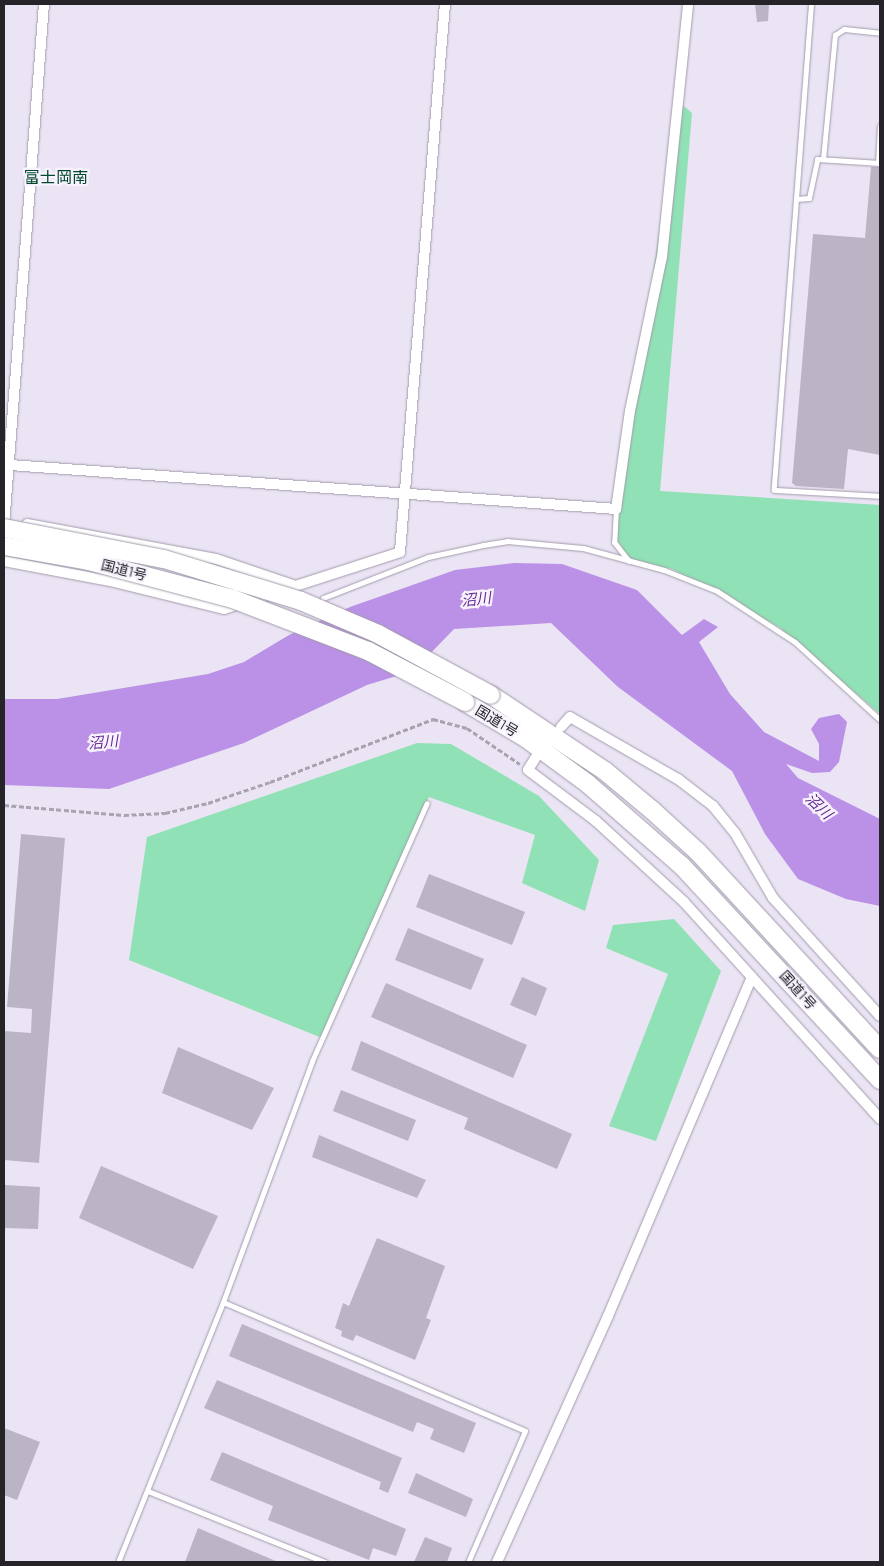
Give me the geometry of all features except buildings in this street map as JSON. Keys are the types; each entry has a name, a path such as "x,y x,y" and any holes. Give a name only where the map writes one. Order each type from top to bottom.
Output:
{"highway":[{"name":"国道1号","path":"4,523 164,559 301,601 378,634 491,695 605,771 652,810 698,852 880,1049"},
{"name":"国道1号","path":"4,546 89,561 233,599 368,651 465,702 527,739 588,784 682,866 880,1080"}],"street":[{"path":"44,4 10,465 4,523 216,559 293,586"},
{"path":"4,561 110,581 224,609 400,552 445,4"},
{"path":"10,465 616,509 630,411 662,257 688,4"},
{"path":"561,726 570,717 678,779 713,806 734,833 773,898 880,1016"},
{"path":"536,757 528,770 643,862 752,977 880,1119"},
{"path":"497,1562 608,1316 752,977"}],"lane":[{"path":"811,4 774,490 880,496"},
{"path":"823,159 834,35 844,29 880,33"},
{"path":"796,199 810,198 818,159 879,163 880,126"},
{"path":"616,509 614,542 630,561"},
{"path":"323,598 428,557 507,541 583,548 664,570 717,591 795,642 880,720"},
{"path":"118,1562 223,1302 312,1062 427,803"},
{"path":"223,1302 524,1431 468,1562"},
{"path":"148,1491 325,1562"}],"path":[{"path":"4,805 124,815 164,813 208,803 270,782 432,719 467,728 528,770"}],"green space":[{"path":"678,101 692,113 660,491 880,505 880,714 779,627 672,569 630,561 615,536"},
{"path":"417,743 451,744 539,796 599,860 585,911 522,883 535,835 429,797 322,1038 129,960 147,837"},
{"path":"674,919 721,971 656,1141 609,1126 668,974 606,948 613,925"}],"water":[{"name":"沼川","path":"514,563 562,564 637,590 682,635 704,619 718,627 699,642 730,694 764,732 819,761 819,744 811,729 819,718 839,714 847,722 839,762 830,772 812,773 786,764 798,778 880,819 880,906 846,899 798,879 765,834 732,771 618,687 551,623 454,629 425,659 426,667 367,685 244,743 109,789 4,785 4,699 57,699 208,674 244,662 289,635 350,607 455,570"}],"district":[{"name":"富士岡南","path":"56,177"}]}
